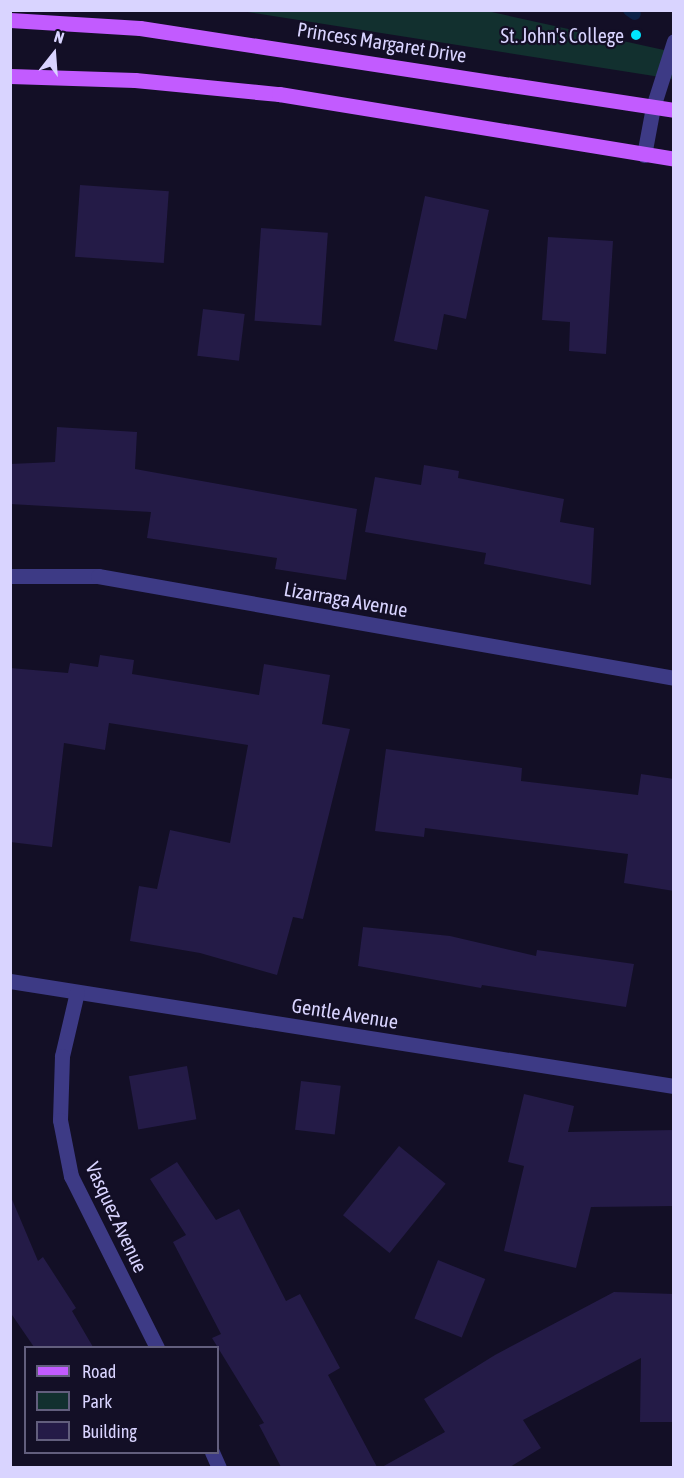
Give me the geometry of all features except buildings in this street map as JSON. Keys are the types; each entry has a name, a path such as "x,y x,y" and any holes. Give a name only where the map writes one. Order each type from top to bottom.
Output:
{"main road":[{"name":"Princess Margaret Drive","path":"10,20 151,29 674,110"},
{"path":"10,76 135,80 279,94 674,159"}],"street":[{"path":"644,154 653,107 674,41"},
{"name":"Lizarraga Avenue","path":"10,576 98,576 674,678"},
{"name":"Gentle Avenue","path":"10,981 674,1086"},
{"name":"Vasquez Avenue","path":"77,992 62,1056 60,1109 71,1176 156,1346"}],"green space":[{"path":"241,11 487,11 673,52 673,79"}],"waterway":[{"path":"629,10 635,14"}],"place":[{"name":"St. John's College","path":"636,35"}]}
